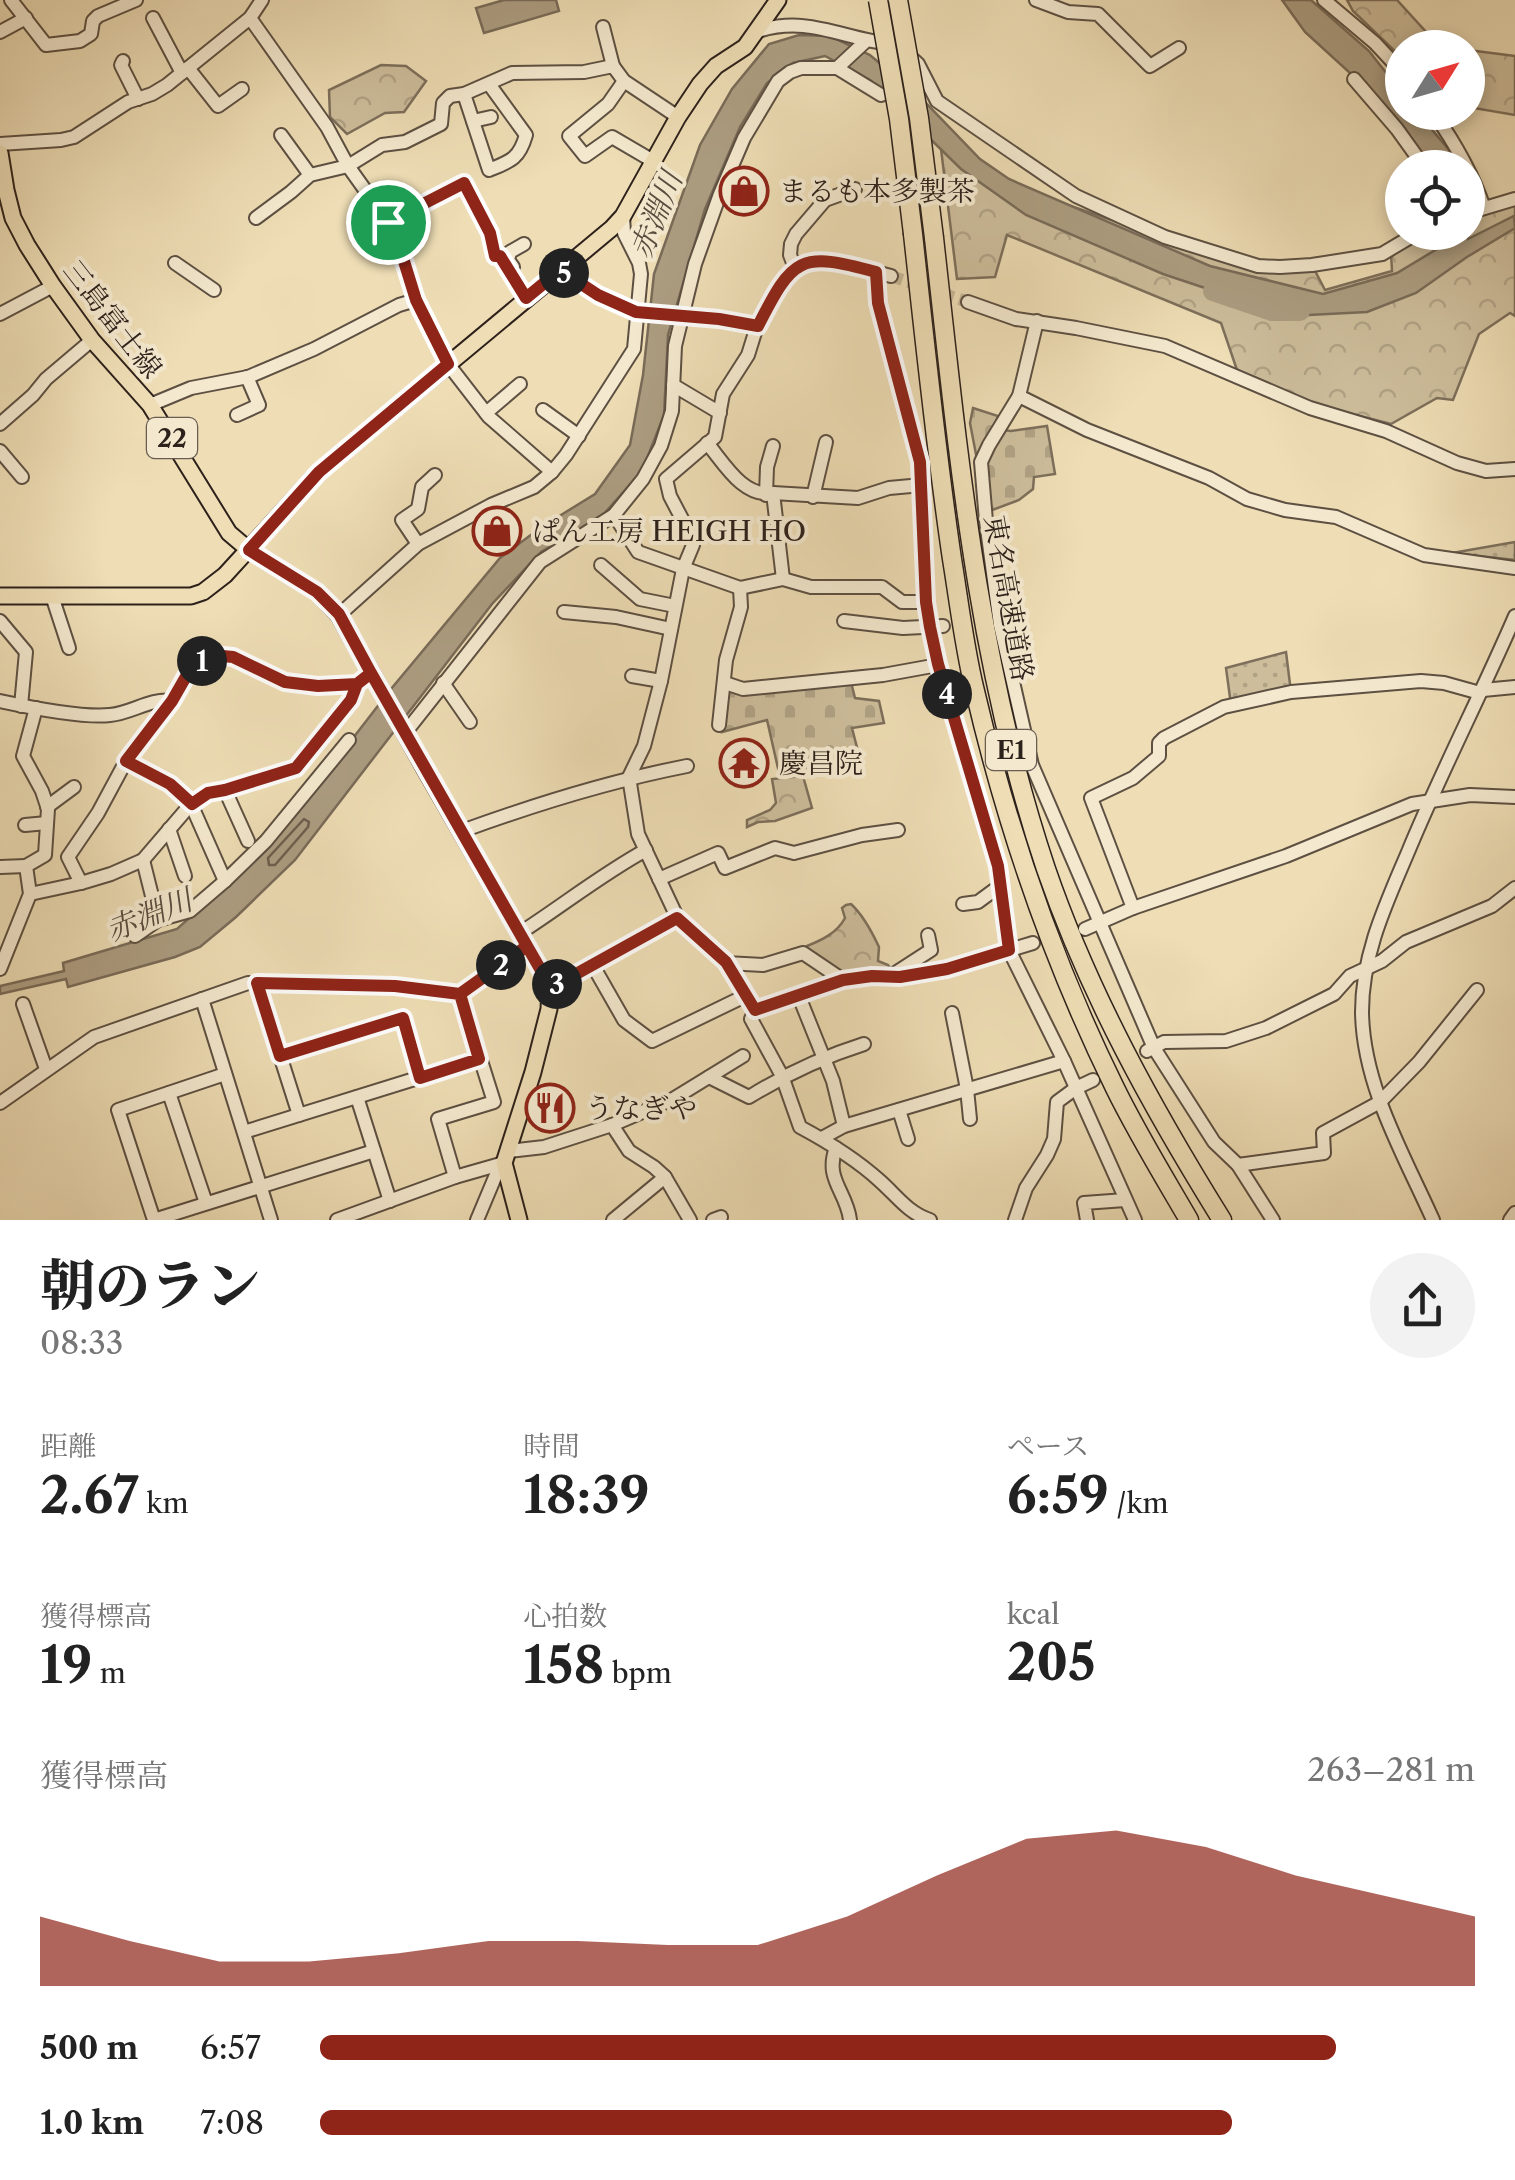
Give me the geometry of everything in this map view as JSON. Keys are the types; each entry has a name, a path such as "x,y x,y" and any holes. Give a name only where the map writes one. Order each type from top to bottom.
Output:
{"highway":[{"name":"東名高速道路","path":"878,0 899,119 941,486 964,639 1006,814 1048,934 1094,1043 1124,1106 1190,1220"},
{"name":"東名高速道路","path":"898,0 919,118 968,527 985,634 1010,746 1046,869 1095,990 1176,1146 1222,1220"}],"main road":[{"path":"0,596 191,596 203,592 249,550 319,472 612,228 700,84 758,32 778,0"},
{"name":"三島富士線","path":"0,153 13,218 53,286 92,340 150,405 229,533 317,592 339,614 550,986"},
{"path":"518,1220 507,1157 533,1072 550,986"}],"street":[{"path":"11,0 46,45 80,41 92,34 92,22 98,16 136,0"},
{"path":"0,144 74,136 128,102 152,94 250,18 262,0"},
{"path":"1036,0 1068,12 1098,14 1150,66 1179,48"},
{"path":"1324,0 1385,53"},
{"path":"0,32 26,18"},
{"path":"152,18 185,70 218,106 242,89"},
{"path":"250,18 328,127 348,166 388,222 416,300 448,364 486,413 552,472"},
{"path":"758,32 778,25 832,29 862,44 897,45 918,64 937,101 1076,196 1164,237 1258,266 1312,265 1389,250"},
{"path":"604,27 613,66 624,81 678,117"},
{"path":"838,68 862,44"},
{"path":"123,61 121,65 138,99"},
{"path":"256,218 310,175 348,166 382,145 406,142 441,124 443,104 450,96 512,74 584,72 613,66"},
{"path":"404,732 540,562 614,514 643,479 672,411 675,346 695,264 744,138 778,80 790,72 813,67 838,68 880,95"},
{"path":"1354,79 1412,150"},
{"path":"624,81 608,104 569,136 585,156 612,137 653,161"},
{"path":"464,94 489,170 521,151 526,135 489,84"},
{"path":"473,121 492,117"},
{"path":"281,135 310,175"},
{"path":"388,222 464,183 490,233 495,256 500,256 529,296"},
{"path":"795,268 790,255 796,234 826,200 855,189"},
{"path":"1485,207 1515,199"},
{"path":"339,614 418,544 534,487 552,472 578,436 634,349 641,274 624,233 622,216"},
{"path":"524,244 510,252 508,260 529,296"},
{"path":"755,1010 726,962 677,918 638,834 629,777 644,746 661,681 682,568 693,545 666,479 715,437 724,394 788,274 802,263 840,262 891,276"},
{"path":"175,263 214,290"},
{"path":"560,270 598,295 636,312 758,326"},
{"path":"876,272 878,303 920,462 926,602 936,627 938,664 998,866 1009,950 1136,1220"},
{"path":"0,314 53,286"},
{"path":"150,405 191,388 247,377 416,300"},
{"path":"968,302 1016,319 1165,346 1310,408 1386,431 1456,463 1486,470 1515,469"},
{"path":"1037,321 1019,396 982,462 1000,624 1032,765 1092,926 1150,1050 1214,1142 1238,1165 1272,1220"},
{"path":"3,415 32,396 92,340"},
{"path":"236,415 259,405 247,377"},
{"path":"486,413 520,384"},
{"path":"673,385 720,413"},
{"path":"1019,396 1087,430 1209,478 1246,499 1336,518 1424,555 1515,568"},
{"path":"543,410 578,436"},
{"path":"814,497 826,442"},
{"path":"707,443 743,486 769,494 858,498 889,488 922,485"},
{"path":"774,446 767,467 769,494 784,580"},
{"path":"0,450 22,477"},
{"path":"418,544 402,520 418,509 422,486 435,475"},
{"path":"614,514 638,552 740,588 784,580 811,587 882,587 902,602 926,602"},
{"path":"601,564 640,599 675,606"},
{"path":"718,725 726,660 741,607 740,588"},
{"path":"52,596 69,648"},
{"path":"564,612 616,617 671,629"},
{"path":"1433,1220 1380,1102 1362,1014 1365,969 1374,932 1429,802 1515,616"},
{"path":"0,621 26,652 21,706"},
{"path":"844,622 936,627"},
{"path":"82,883 68,857 126,761 172,701 188,673 212,655 233,657 285,682 318,686 357,684"},
{"path":"725,683 744,689 883,675 938,664"},
{"path":"30,894 82,883 144,860 192,804 208,793 296,768 351,700 357,684 371,673"},
{"path":"632,676 661,681"},
{"path":"1134,908 1092,798 1133,778 1158,756 1164,738 1224,706 1291,692 1420,681 1482,691 1515,687"},
{"path":"444,683 470,722"},
{"path":"0,700 36,708 115,715 160,700 172,701"},
{"path":"0,867 26,866 45,855 48,807 23,756 36,708"},
{"path":"135,936 158,920 190,912 226,881 266,841 348,740"},
{"path":"126,761 170,784 192,804 226,881"},
{"path":"462,831 629,777 687,766"},
{"path":"48,807 74,788"},
{"path":"225,790 248,842"},
{"path":"1092,926 1286,856 1412,804 1470,796 1515,798"},
{"path":"25,824 47,824"},
{"path":"169,829 184,876"},
{"path":"659,879 718,853 725,868 775,848 794,853 862,834 898,830"},
{"path":"0,1103 94,1037 248,983 395,986 460,994 614,867 646,850"},
{"path":"144,860 158,920"},
{"path":"0,969 30,894 26,866"},
{"path":"963,904 978,902 1001,885"},
{"path":"1150,1050 1164,1042 1226,1041 1252,1034 1334,994 1350,976 1382,961 1406,942 1492,906 1515,888"},
{"path":"550,986 677,918"},
{"path":"896,977 897,972 931,950 928,934"},
{"path":"918,1219 879,1180 822,1138 800,1127 782,1076 751,1019 755,1010 843,980 947,969 1033,943"},
{"path":"726,962 763,965 804,954 843,980"},
{"path":"592,964 624,1020 652,1041 747,995"},
{"path":"257,983 298,1115"},
{"path":"1238,1165 1324,1153 1322,1134 1380,1102 1419,1062 1477,990"},
{"path":"455,1177 438,1119 494,1102 460,994"},
{"path":"798,994 825,1056 844,1126"},
{"path":"202,999 272,1220"},
{"path":"23,1004 46,1068"},
{"path":"952,1013 970,1119"},
{"path":"280,1056 403,1018 420,1078"},
{"path":"709,1076 749,1096 825,1056 864,1044"},
{"path":"337,1220 376,1214 390,1201 507,1157 612,1125 673,1099 743,1056"},
{"path":"244,1132 479,1059"},
{"path":"822,1138 844,1126 1064,1061"},
{"path":"226,1074 118,1110 154,1220 374,1150"},
{"path":"1015,1220 1026,1188 1054,1139 1057,1102 1093,1080"},
{"path":"170,1093 206,1203"},
{"path":"357,1097 390,1201"},
{"path":"899,1110 908,1139"},
{"path":"612,1125 628,1151 664,1177 690,1220"},
{"path":"836,1148 831,1162 833,1175 850,1220"},
{"path":"476,1220 507,1157"},
{"path":"613,1220 664,1177"},
{"path":"1086,1220 1084,1203 1125,1200"},
{"path":"1510,1220 1515,1214"}],"green space":[{"path":"1347,0 1397,0 1424,30 1385,30 1385,42"},
{"path":"1485,52 1515,56 1515,115 1485,110"},
{"path":"381,65 406,66 426,81 404,112 385,113 347,134 330,117 329,90"},
{"path":"941,149 982,176 1258,266 1312,265 1325,290 1392,271 1391,253 1397,250 1485,250 1485,212 1515,205 1515,316 1510,313 1479,334 1453,400 1437,398 1391,424 1294,399 1237,370 1221,323 1007,235 995,277 957,279"},
{"path":"973,408 998,416 994,429 1047,426 1055,474 1034,477 1033,489 1019,500 987,512 970,423"},
{"path":"1515,542 1515,560 1452,553"},
{"path":"1286,652 1291,692 1231,705 1226,668"},
{"path":"851,682 855,698 879,701 884,723 852,728 861,763 780,777 767,720 722,732 727,687"},
{"path":"803,776 812,808 747,827 747,820 770,810 776,803 772,779"},
{"path":"851,904 879,947 878,961 893,972 844,978 805,955 807,946 838,928 845,918 842,908"}],"water":[{"path":"504,0 556,0 559,11 484,33 476,8"},
{"path":"1282,0 1311,0 1369,51 1385,71 1385,105 1384,104 1305,32"},
{"path":"799,35 830,36 870,55 922,99 980,159 1009,179 1210,266 1323,294 1397,273 1435,250 1479,250 1416,293 1367,312 1289,316 1163,274 1026,215 961,169 870,80 825,56 793,63 767,83 740,127 705,209 668,335 664,415 642,471 602,516 541,552 492,604 295,860 200,947 68,987 66,979 0,994 0,986 64,971 63,963 177,929 239,874 312,791 500,558 595,494 630,445 643,375 654,274 700,145 732,89 769,44"},
{"path":"1403,130 1432,130 1449,150 1417,150"},
{"path":"1514,216 1515,228 1485,246 1485,230"}],"waterway":[{"name":"赤淵川","path":"1213,291 1272,311 1300,311"}],"tunnel":[{"path":"891,276 968,302"}],"place":[{"name":"まるも本多製茶","path":"744,191"},
{"name":"ぱん工房 HEIGH HO","path":"497,531"},
{"name":"慶昌院","path":"744,763"},
{"name":"うなぎや","path":"550,1108"}],"route":[{"path":"388,222 416,300 448,364 319,472 249,550 317,592 339,614 371,673 357,684 318,686 285,682 233,657 212,655 188,673 172,701 126,761 170,784 192,804 208,793 296,768 351,700 357,684 371,673 527,946 460,994 395,986 257,983 280,1056 403,1018 420,1078 479,1059 460,994 527,946 550,986 677,918 726,962 755,1010 843,980 900,977 947,969 1009,950 998,866 930,627 920,462 878,303 876,272 840,262 802,263 788,274 758,326 636,312 598,295 560,270 526,298 500,256 495,256 490,233 464,183 388,222"}]}
